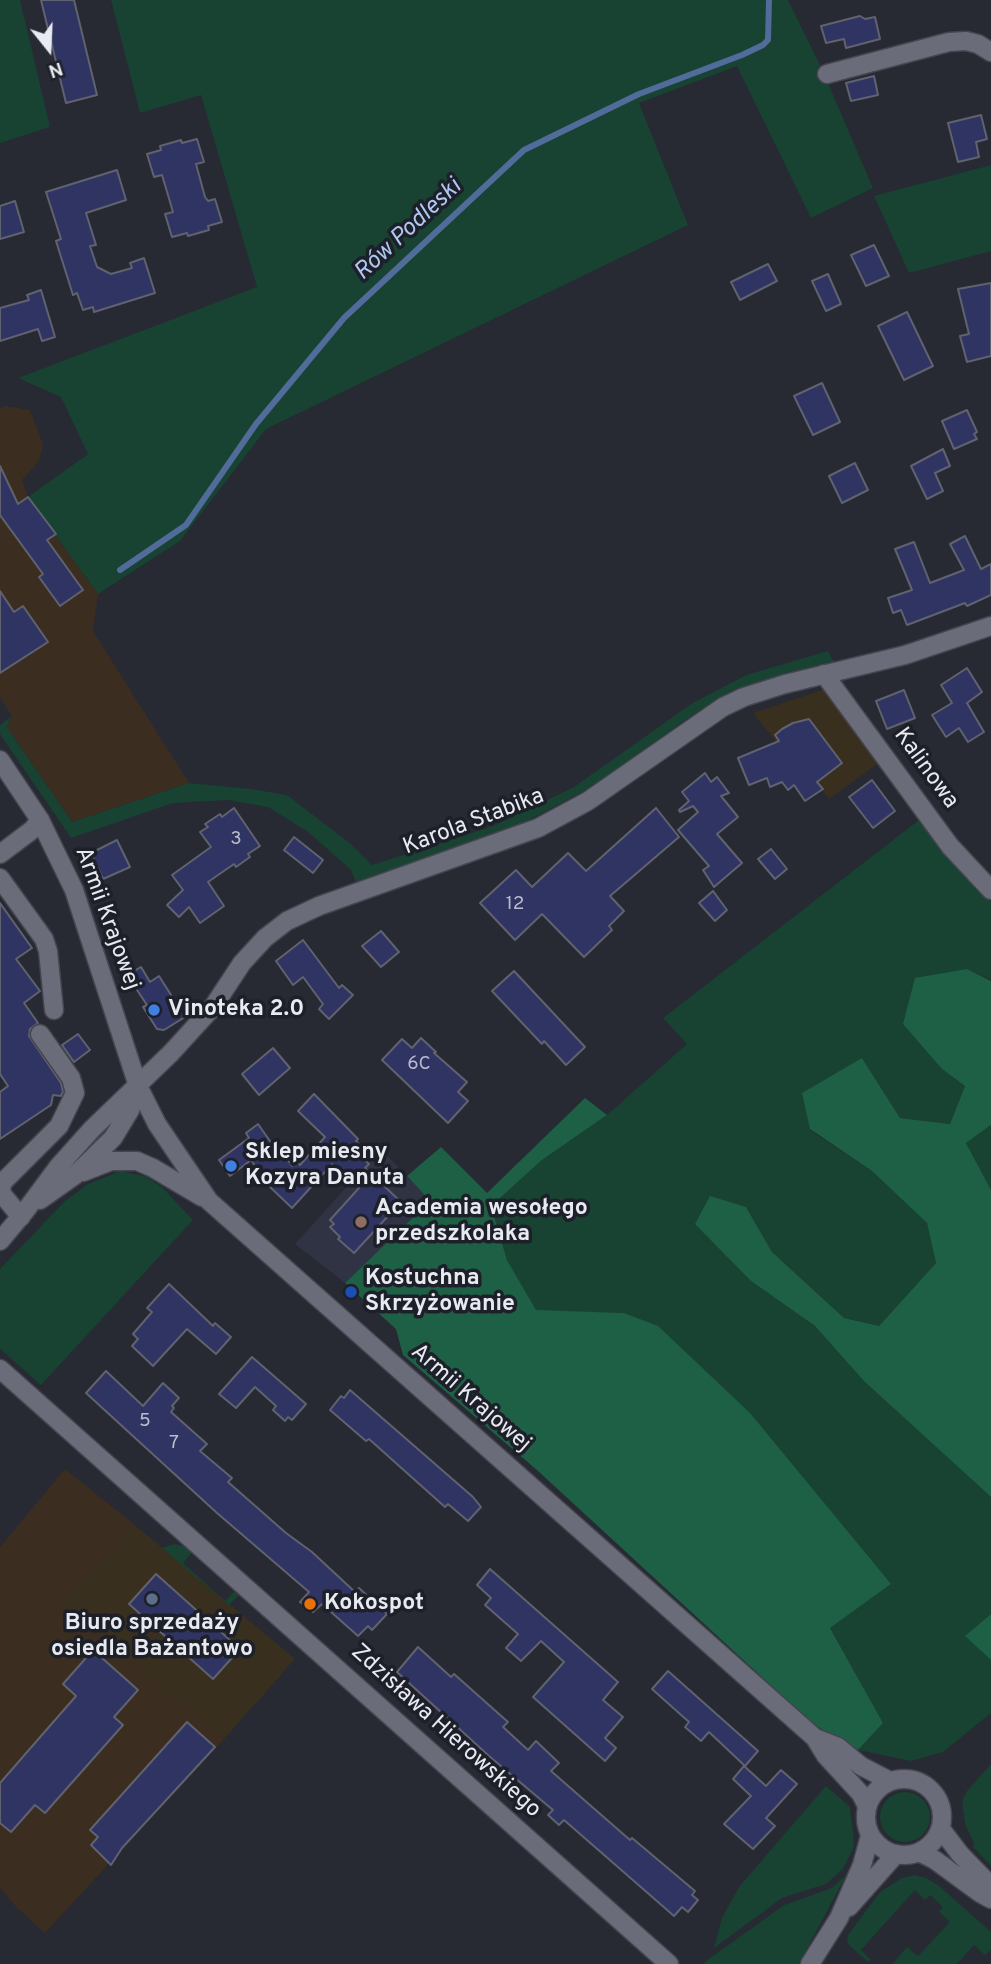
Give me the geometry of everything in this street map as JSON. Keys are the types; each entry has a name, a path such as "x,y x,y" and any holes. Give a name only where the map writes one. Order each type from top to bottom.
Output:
{"street":[{"path":"827,74 949,42 966,41 991,52"},
{"name":"Karola Stabika","path":"24,1213 58,1167 92,1129 138,1086 213,1007 242,963 265,938 287,921 319,905 538,828 588,801 723,707 744,697 785,684 905,655 991,626"},
{"name":"Kalinowa","path":"824,674 950,846 991,890"},
{"name":"Armii Krajowej","path":"0,760 40,820 74,890 138,1086 157,1125 209,1201 815,1738 826,1756 862,1794 867,1805"},
{"path":"0,854 32,830 40,820"},
{"path":"0,878 44,939 48,951 54,1010"},
{"path":"24,1213 1,1193 2,1183 60,1126 75,1093 72,1078 40,1034"},
{"path":"2,1234 24,1213 74,1176 113,1138 130,1110 138,1086"},
{"path":"74,1176 111,1161 137,1161 209,1201"},
{"name":"Zdzisława Hierowskiego","path":"0,1369 669,1964"},
{"name":"Armii Krajowej","path":"815,1738 838,1747 861,1766 890,1781"},
{"path":"913,1779 933,1791 941,1806 941,1829 936,1839 919,1852 896,1854 877,1844 870,1836 866,1821 867,1805 872,1795 890,1781 913,1779"},
{"path":"941,1829 960,1854 991,1886"},
{"path":"810,1964 839,1918 862,1864 870,1836"},
{"path":"919,1852 991,1899"},
{"path":"839,1918 896,1854"}],"shaded area":[{"path":"5,406 30,410 43,444 39,461 22,480 28,497 98,594 93,631 189,783 72,822 7,727 12,716 0,698 0,408"},
{"path":"825,689 880,762 829,799 807,769 795,765 753,713"},
{"name":"Academia wesołego przedszkolaka","path":"381,1149 430,1201 345,1283 295,1244"},
{"path":"65,1469 135,1525 62,1605 224,1739 45,1933 16,1907 0,1888 0,1547"},
{"path":"135,1525 295,1659 224,1739 62,1605"}],"green space":[{"path":"0,0 20,0 50,127 0,143"},
{"path":"111,0 788,0 822,69 873,188 811,218 737,66 639,103 688,225 266,429 180,541 98,594 28,497 88,454 61,397 18,378 257,287 201,95 140,113"},
{"path":"991,165 991,251 909,273 874,196"},
{"path":"828,651 834,662 789,672 730,692 682,722 601,782 521,824 356,882 351,870 308,832 268,807 228,800 173,803 71,838 0,734 0,725 12,716 7,727 72,822 189,783 251,789 287,795 351,844 372,865 493,826 574,787 691,704 746,675"},
{"path":"919,820 991,902 991,980 967,969 942,1069 965,1086 950,1124 900,1118 862,1058 810,1130 872,1171 927,1223 936,1263 879,1326 844,1318 772,1252 746,1207 751,1281 815,1326 865,1381 991,1497 991,1614 966,1636 991,1660 991,1713 943,1752 911,1761 858,1750 883,1723 830,1628 891,1584 624,1313 536,1311 507,1260 491,1206 542,1160 607,1115 687,1044 663,1018"},
{"path":"967,969 991,981 991,1125 966,1143 991,1190 991,1497 864,1381 815,1326 751,1281 695,1224 710,1196 746,1207 772,1252 844,1318 879,1326 936,1263 927,1223 872,1171 810,1129 802,1093 862,1058 900,1118 950,1124 965,1086 942,1069 903,1024 915,978"},
{"path":"585,1098 607,1115 542,1160 491,1206 507,1260 536,1310 624,1313 658,1326 750,1413 891,1584 830,1628 883,1723 858,1750 814,1725 538,1471 403,1355 396,1329 345,1283 430,1201 407,1176 441,1147 487,1193"},
{"path":"991,1125 991,1190 966,1143"},
{"path":"120,1171 145,1176 162,1187 193,1220 41,1385 0,1349 0,1269 65,1201 88,1184"},
{"path":"173,1544 185,1546 192,1552 183,1563 225,1601 235,1591 239,1595 229,1605 162,1548"},
{"path":"991,1614 991,1660 965,1636"},
{"path":"991,1764 991,1866 973,1847 974,1843 965,1824 962,1801 967,1791"},
{"path":"826,1786 850,1807 854,1841 843,1869 826,1884 782,1898 714,1948 722,1918 739,1887"},
{"path":"905,1792 922,1800 930,1817 922,1834 905,1842 888,1834 880,1817 888,1800"},
{"path":"852,1864 799,1964 702,1964 784,1905 832,1888 846,1875"},
{"path":"915,1875 938,1885 991,1932 991,1950 985,1955 974,1945 957,1964 892,1964 907,1947 918,1956 950,1922 939,1912 943,1907 930,1895 925,1900 915,1890 861,1950 871,1960 868,1962 850,1946 847,1942 848,1935 880,1892 902,1878"}],"building":[{"path":"41,0 74,0 97,95 66,103"},
{"path":"860,16 865,19 875,17 880,39 846,48 844,39 826,43 821,26"},
{"path":"874,76 878,95 851,101 846,83"},
{"path":"981,115 987,139 976,142 979,157 958,162 948,123"},
{"path":"197,139 204,162 196,164 205,197 208,201 215,199 222,222 208,226 209,230 172,237 165,214 173,212 162,175 154,177 147,154 161,150 160,146"},
{"path":"117,170 126,200 86,213 96,245 90,246 97,267 111,274 132,268 130,263 144,258 155,293 94,312 93,307 83,310 77,293 73,295 56,241 61,239 46,192"},
{"path":"15,201 24,232 0,239 0,206"},
{"path":"874,245 889,276 866,286 851,255"},
{"path":"768,264 777,281 740,300 731,282"},
{"path":"828,274 841,304 826,311 812,281"},
{"path":"991,283 991,356 967,362 960,336 969,334 958,289"},
{"path":"41,290 55,337 42,341 38,329 0,341 0,308 29,300 27,295"},
{"path":"907,312 933,366 904,380 878,326"},
{"path":"822,383 840,422 813,435 794,396"},
{"path":"967,410 977,432 974,434 977,439 954,449 942,421"},
{"path":"943,449 950,466 935,473 943,491 927,499 911,466"},
{"path":"855,463 868,490 842,503 829,476"},
{"path":"0,466 18,504 28,497 56,534 47,540 83,590 60,606 39,577 43,574 0,515"},
{"path":"965,536 981,569 991,564 991,595 967,606 965,603 907,625 901,610 893,613 888,598 912,590 895,549 914,542 930,583 964,570 950,544"},
{"path":"0,591 14,612 23,606 48,642 0,673"},
{"path":"967,668 982,692 967,703 984,732 968,742 959,728 946,737 932,715 952,703 941,685"},
{"path":"904,690 915,718 887,729 876,701"},
{"path":"809,719 842,763 817,782 823,789 805,801 794,785 788,790 782,782 770,787 767,778 749,785 738,758 779,741 775,735 782,729"},
{"path":"705,773 711,782 717,777 729,793 721,796 738,817 717,834 742,863 714,887 703,870 709,866 678,830 698,812 693,806 680,812 689,801 682,792"},
{"path":"872,780 895,811 873,828 849,797"},
{"path":"234,808 260,846 236,867 234,864 208,882 224,906 200,923 189,907 179,917 167,905 183,890 172,875 211,847 200,832 208,827 205,824"},
{"path":"656,808 679,837 610,896 624,911 609,926 612,930 584,957 542,914 515,940 480,903 516,870 532,887 568,853 586,871"},
{"path":"294,837 323,860 313,873 284,850"},
{"path":"117,840 130,867 103,879 91,853"},
{"path":"771,849 787,869 775,879 758,859"},
{"path":"713,891 727,910 715,921 699,903"},
{"path":"0,903 32,948 16,959 40,991 24,1003 38,1023 30,1029 29,1036 61,1083 63,1092 61,1096 53,1095 51,1105 0,1139 0,1092 8,1086 0,1074"},
{"path":"381,931 399,952 381,967 362,946"},
{"path":"303,940 339,988 342,985 353,995 329,1019 319,1009 323,1004 303,977 293,985 276,961"},
{"path":"141,967 150,982 159,976 185,1017 164,1030 157,1029 143,1007 147,1005 127,975"},
{"path":"514,971 585,1047 566,1065 544,1041 542,1044 492,991"},
{"path":"78,1034 90,1050 74,1062 62,1045"},
{"path":"421,1038 467,1082 458,1092 468,1101 448,1123 382,1060 402,1039 412,1048"},
{"path":"273,1048 290,1068 259,1095 242,1074"},
{"path":"314,1094 358,1139 356,1141 361,1147 356,1152 369,1164 365,1168 401,1202 354,1253 338,1239 340,1237 330,1227 334,1224 330,1220 359,1188 332,1164 292,1208 269,1186 251,1160 230,1176 219,1160 249,1138 246,1133 258,1124 277,1151 280,1149 292,1166 296,1161 300,1165 325,1137 298,1111"},
{"path":"169,1284 213,1326 215,1323 231,1337 216,1354 187,1329 153,1366 132,1346 138,1339 133,1334 152,1312 147,1308"},
{"path":"252,1357 306,1404 292,1420 288,1417 285,1421 273,1410 276,1406 255,1387 236,1408 219,1394"},
{"path":"106,1371 143,1406 163,1383 179,1398 172,1406 174,1408 171,1412 207,1444 200,1451 232,1478 228,1482 355,1592 359,1588 387,1614 372,1630 368,1626 358,1636 322,1604 313,1612 300,1602 309,1592 217,1513 86,1393"},
{"path":"350,1390 473,1497 481,1507 468,1521 448,1504 445,1507 369,1439 366,1441 330,1410 341,1396 344,1398"},
{"path":"490,1569 618,1682 603,1700 623,1717 605,1738 616,1748 605,1761 533,1697 564,1662 541,1641 521,1661 506,1648 518,1634 485,1605 491,1598 477,1585"},
{"path":"156,1574 240,1649 213,1679 129,1604"},
{"path":"418,1647 451,1677 454,1674 508,1722 503,1727 528,1750 536,1741 559,1763 551,1771 630,1840 632,1838 695,1891 692,1895 698,1900 688,1912 682,1907 674,1916 564,1820 559,1825 548,1815 553,1810 397,1672"},
{"path":"93,1650 138,1690 114,1717 123,1725 45,1813 35,1805 11,1832 0,1823 0,1783 76,1696 63,1684"},
{"path":"668,1671 758,1751 745,1766 709,1732 701,1741 685,1727 689,1722 652,1689"},
{"path":"187,1722 215,1747 122,1848 111,1865 91,1845 98,1837 90,1830"},
{"path":"744,1766 766,1786 781,1770 797,1784 766,1818 775,1826 753,1849 724,1824 751,1796 733,1779"}],"waterway":[{"name":"Rów Podleski","path":"120,570 186,525 256,424 344,318 524,150 639,94 763,45 768,40 769,0"}],"place":[{"name":"Vinoteka 2.0","path":"154,1010"},
{"name":"Sklep miesny Kozyra Danuta","path":"231,1166"},
{"name":"Academia wesołego przedszkolaka","path":"361,1222"},
{"name":"Kostuchna Skrzyżowanie","path":"351,1292"},
{"name":"Biuro sprzedaży osiedla Bażantowo","path":"152,1599"},
{"name":"Kokospot","path":"310,1604"}]}
